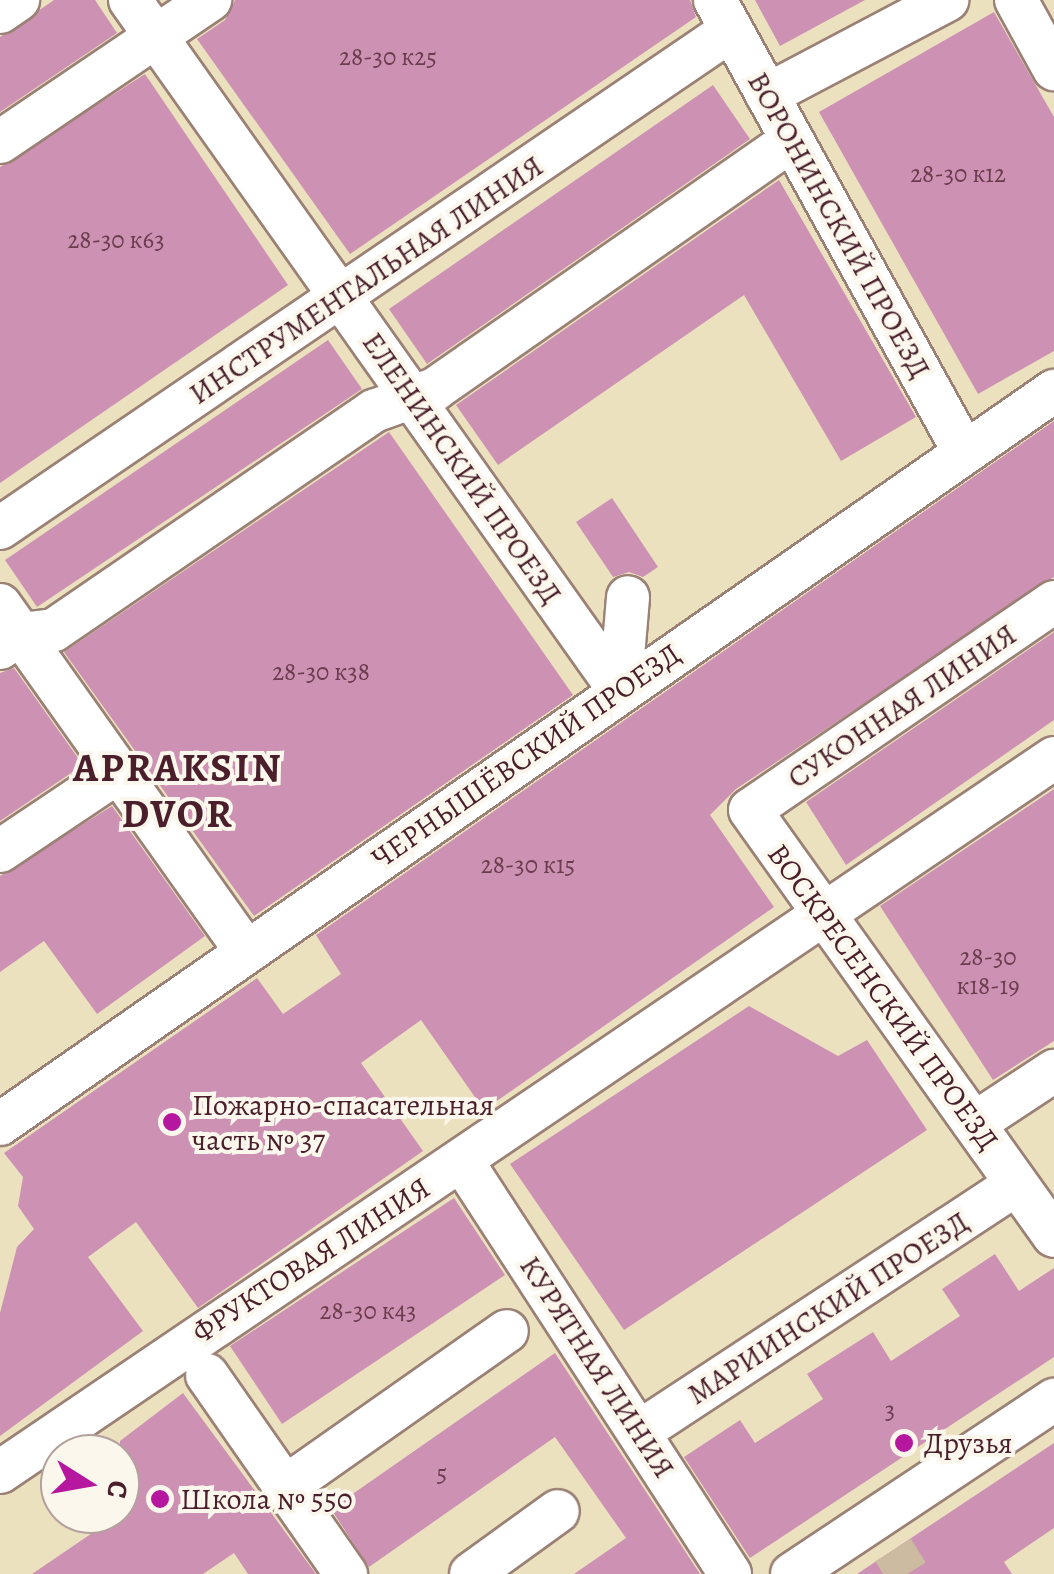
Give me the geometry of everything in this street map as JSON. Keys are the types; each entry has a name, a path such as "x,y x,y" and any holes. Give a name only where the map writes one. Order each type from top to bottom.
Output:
{"street":[{"path":"0,12 18,0"},
{"name":"ЕЛЕНИНСКИЙ ПРОЕЗД","path":"130,0 620,691"},
{"path":"0,142 210,0"},
{"path":"767,95 947,0"},
{"path":"1016,0 1054,70"},
{"name":"ВОРОНИНСКИЙ ПРОЕЗД","path":"723,15 963,450"},
{"name":"ИНСТРУМЕНТАЛЬНАЯ ЛИНИЯ","path":"0,528 340,297 723,15"},
{"path":"7,629 54,630 374,411 435,389 792,140"},
{"name":"ЧЕРНЫШЁВСКИЙ ПРОЕЗД","path":"0,1124 963,450 1054,392"},
{"path":"620,691 628,597"},
{"name":"СУКОННАЯ ЛИНИЯ","path":"750,810 1054,602"},
{"path":"7,629 118,772 246,952"},
{"name":"ФРУКТОВАЯ ЛИНИЯ","path":"0,1472 1054,758"},
{"path":"0,851 118,772"},
{"name":"ВОСКРЕСЕНСКИЙ ПРОЕЗД","path":"750,810 1054,1236"},
{"path":"975,1123 1054,1071"},
{"name":"КУРЯТНАЯ ЛИНИЯ","path":"462,1161 730,1574"},
{"name":"МАРИИНСКИЙ ПРОЕЗД","path":"639,1432 1016,1184"},
{"path":"285,1487 507,1332"},
{"path":"208,1375 346,1574"},
{"path":"792,1574 884,1535 1054,1400"},
{"path":"472,1574 558,1511"}],"building":[{"path":"54,0 95,0 117,33 0,112 0,37"},
{"path":"235,0 690,0 696,17 350,254 197,39 225,20"},
{"path":"755,0 865,0 780,46"},
{"path":"994,12 1054,117 1054,351 978,394 819,112"},
{"path":"145,74 288,285 0,483 0,167"},
{"path":"713,85 750,139 427,364 389,309"},
{"path":"779,180 916,417 841,461 744,295 498,465 456,405"},
{"path":"328,340 362,389 37,607 5,560"},
{"path":"1054,421 1054,577 736,789 710,815 774,907 484,1110 421,1020 361,1063 423,1151 198,1308 136,1222 88,1257 143,1331 0,1436 0,1313 17,1247 34,1229 18,1206 23,1177 4,1153 257,978 283,1014 341,974 316,935"},
{"path":"389,432 573,695 254,916 64,652"},
{"path":"612,498 658,567 643,577 629,572 613,577 576,522"},
{"path":"1054,632 1054,720 846,865 806,802"},
{"path":"14,668 83,765 0,821 0,673"},
{"path":"1054,789 1054,1041 993,1080 880,906"},
{"path":"112,806 205,936 97,1014 44,941 0,972 0,876"},
{"path":"749,1006 838,1056 867,1040 927,1130 624,1330 510,1164"},
{"path":"454,1198 505,1275 282,1424 230,1346"},
{"path":"995,1254 1019,1291 1054,1268 1054,1357 750,1558 684,1457 740,1420 755,1443 823,1399 807,1374 873,1332 891,1361 960,1316 942,1289"},
{"path":"555,1353 700,1574 574,1574 626,1538 555,1437 369,1567 331,1509"},
{"path":"183,1393 316,1574 248,1574 234,1553 203,1574 32,1574 91,1534 140,1534 140,1434 129,1434"},
{"path":"1054,1443 1054,1528 1004,1562 1012,1574 857,1574"}],"tunnel":[{"path":"893,1550 908,1574"}],"place":[{"name":"Пожарно-спасательная часть № 37","path":"172,1122"},
{"name":"Друзья","path":"904,1443"},
{"name":"Школа № 550","path":"160,1499"}],"district":[{"name":"APRAKSIN DVOR","path":"178,791"}]}
